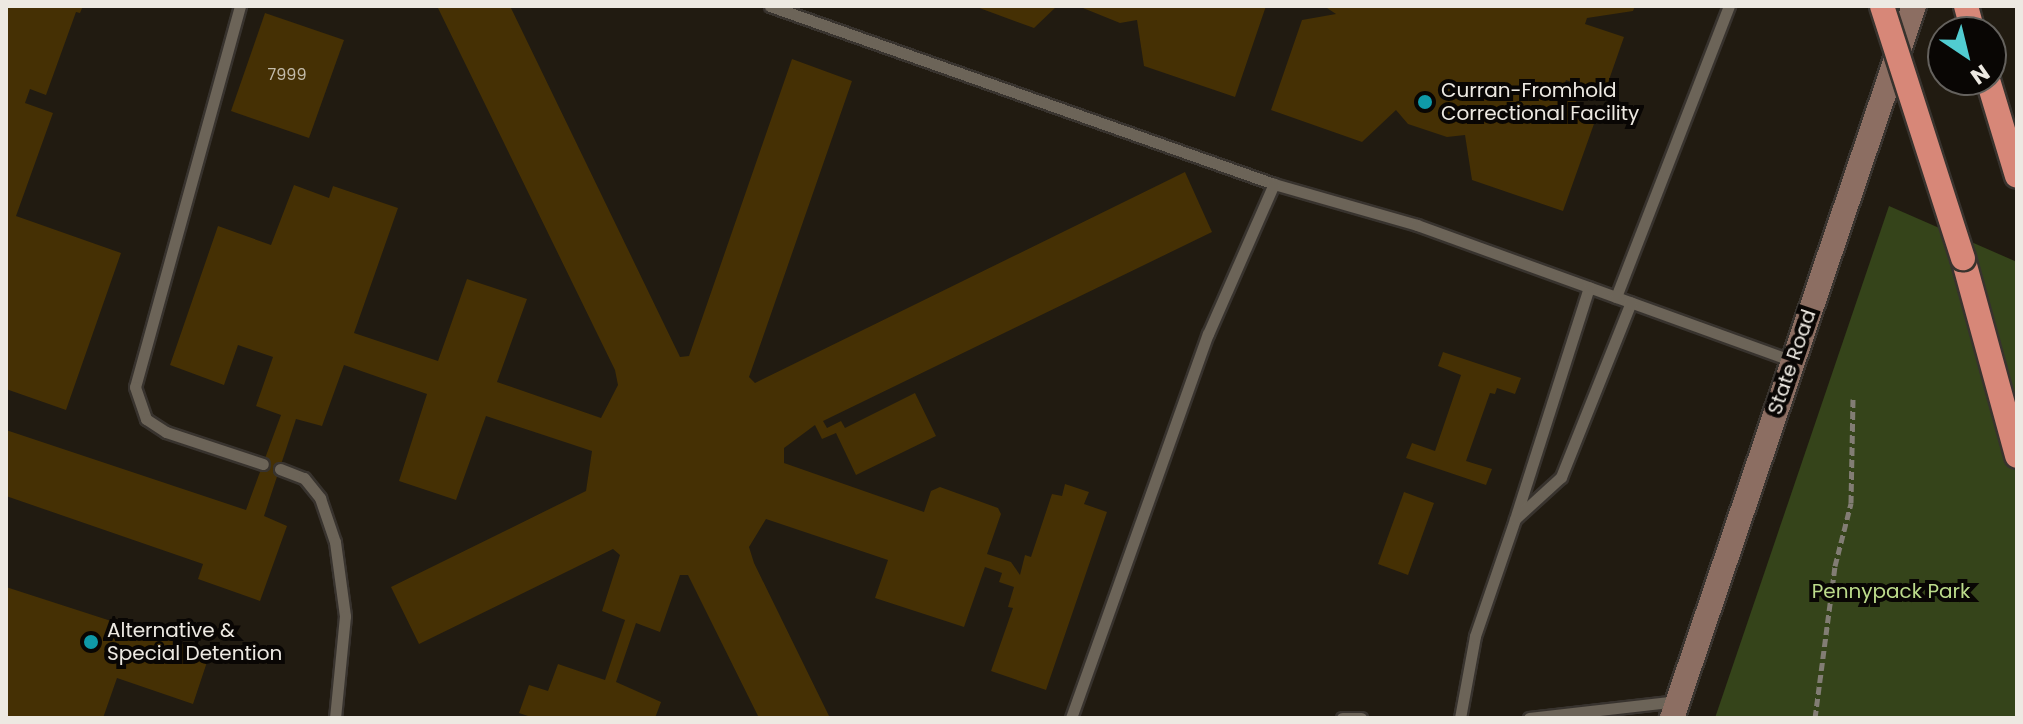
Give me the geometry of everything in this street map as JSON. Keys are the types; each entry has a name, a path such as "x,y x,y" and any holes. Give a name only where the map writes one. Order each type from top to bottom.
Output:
{"highway":[{"path":"1882,6 1963,258 2017,456"},
{"path":"1993,96 2017,176"}],"main road":[{"name":"State Road","path":"1675,709 1914,6"}],"lane":[{"path":"240,6 135,387 146,419 166,432 263,464"},
{"path":"770,6 1274,184 1417,225 1792,361"},
{"path":"1616,297 1729,6"},
{"path":"1071,718 1208,334 1274,184"},
{"path":"1460,718 1475,636 1589,287"},
{"path":"1515,519 1564,469 1631,302"},
{"path":"280,469 304,478 320,498 335,542 345,616 335,718"},
{"path":"1529,718 1675,709"},
{"path":"1342,718 1361,718"}],"path":[{"path":"1815,718 1835,566 1851,503 1853,399"}],"green space":[{"name":"Pennypack Park","path":"1889,206 2017,262 2017,718 1715,718"}],"building":[{"path":"6,6 83,6 80,13 76,12 46,95 30,89 25,103 53,113 16,216 121,253 66,410 6,389"},
{"path":"437,6 510,6 680,357 689,356 792,59 852,81 749,377 755,383 1185,172 1212,232 823,421 827,428 841,421 845,428 915,393 936,436 856,475 836,433 822,439 815,425 784,448 784,463 924,512 931,491 940,487 998,508 1001,514 987,554 1011,562 1020,575 1025,555 1031,557 1052,494 1062,496 1065,484 1089,492 1084,504 1107,512 1046,690 991,671 1013,608 1008,607 1014,587 999,582 1002,573 985,567 964,627 875,598 888,560 766,519 749,547 754,563 830,718 759,718 688,575 680,575 660,632 636,623 616,682 661,702 655,718 534,718 519,713 529,685 548,691 558,664 605,680 625,620 602,611 620,555 613,549 419,644 391,587 586,491 592,451 486,416 456,500 399,481 427,394 344,365 322,426 296,419 264,516 287,526 260,601 198,579 203,564 6,496 6,430 246,510 281,415 256,406 273,357 238,345 224,385 170,365 218,226 271,245 294,185 329,198 333,186 398,208 354,333 438,361 467,279 527,299 497,382 601,418 618,385 615,370"},
{"path":"974,6 1057,6 1034,28"},
{"path":"1078,6 1266,6 1235,97 1144,66 1137,20 1120,23"},
{"name":"Curran-Fromhold Correctional Facility","path":"1324,6 1635,6 1633,11 1587,18 1585,24 1624,37 1604,94 1566,80 1563,88 1595,121 1563,211 1472,180 1465,135 1447,137 1408,124 1396,110 1362,142 1271,110 1302,20 1336,14"},
{"path":"265,13 344,40 309,138 231,111"},
{"path":"1443,352 1521,378 1515,394 1497,388 1495,394 1490,393 1466,461 1492,469 1486,485 1406,458 1412,443 1435,451 1461,375 1438,366"},
{"path":"1404,492 1434,503 1408,575 1378,564"},
{"name":"Alternative & Special Detention","path":"6,587 210,653 193,704 117,678 103,718 6,718"}],"place":[{"name":"Curran-Fromhold Correctional Facility","path":"1425,102"},
{"name":"Alternative & Special Detention","path":"91,642"}]}
